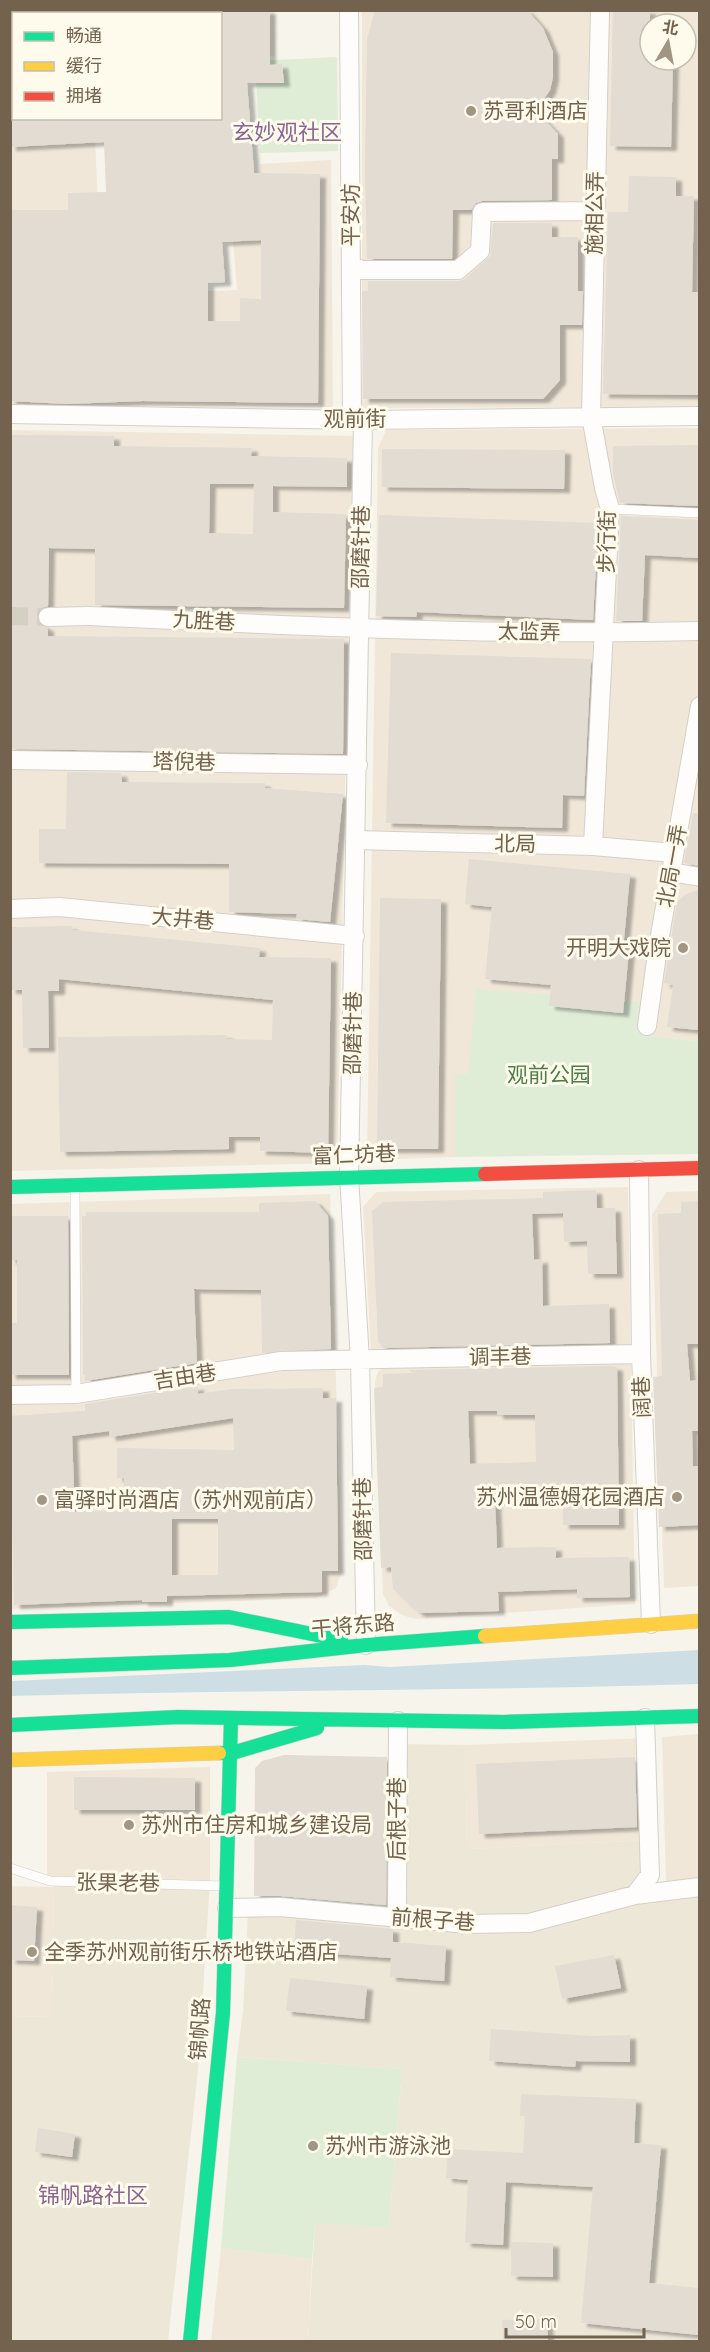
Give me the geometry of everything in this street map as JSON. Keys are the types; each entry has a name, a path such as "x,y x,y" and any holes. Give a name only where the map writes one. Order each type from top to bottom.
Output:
{"main road":[{"name":"富仁坊巷","path":"10,1187 699,1168"},
{"path":"10,1622 229,1617 366,1645"},
{"name":"干将东路","path":"10,1668 230,1660 366,1645 699,1621"},
{"path":"10,1725 178,1717 504,1722 699,1716"},
{"name":"锦帆路","path":"190,2342 218,2065 227,1908 231,1718"},
{"path":"10,1760 232,1753 342,1720"}],"street":[{"name":"平安坊","path":"349,10 351,267 358,420"},
{"name":"施相公弄","path":"591,417 600,10"},
{"path":"351,267 362,270 458,270 480,251 482,212 595,211"},
{"name":"观前街","path":"10,414 358,420 699,416"},
{"name":"步行街","path":"591,417 610,508 593,846"},
{"name":"邵磨针巷","path":"358,420 358,765 349,1176 360,1360 366,1645"},
{"name":"九胜巷","path":"48,617 88,616 359,629"},
{"name":"太监弄","path":"359,629 603,633 699,631"},
{"name":"北局一弄","path":"647,1026 674,853 695,764 699,706"},
{"name":"塔倪巷","path":"10,760 358,765"},
{"name":"北局","path":"356,840 593,846 674,853"},
{"path":"671,872 699,877"},
{"name":"大井巷","path":"10,909 58,907 355,936"},
{"name":"阔巷","path":"639,1170 641,1354 651,1624"},
{"name":"调丰巷","path":"360,1360 641,1354"},
{"name":"吉由巷","path":"10,1395 76,1394 280,1361 360,1360"},
{"path":"635,1895 650,1875 645,1718"},
{"name":"后根子巷","path":"397,1917 398,1721"},
{"name":"前根子巷","path":"227,1908 280,1907 468,1924 530,1923 635,1895 699,1887"}],"lane":[{"path":"610,508 699,513"},
{"path":"75,1186 76,1394"},
{"name":"张果老巷","path":"10,1868 50,1881 227,1886"}],"shaded area":[{"path":"11,11 274,11 275,56 222,57 222,12 12,12 12,120 94,120 105,356 146,293 237,290 231,217 263,215 260,164 331,160 333,407 11,405"},
{"path":"362,11 699,11 699,407 362,408"},
{"path":"699,428 699,1041 641,1035 644,1003 468,1074 455,1074 455,1157 367,1160 378,448 386,430"},
{"path":"10,430 353,436 337,1163 11,1171"},
{"path":"628,1187 635,1604 416,1619 402,1615 389,1606 383,1594 375,1381 378,1372 389,1363 371,1352 363,1207 376,1192"},
{"path":"699,1191 699,1586 664,1588 652,1215 666,1192"},
{"path":"330,1194 342,1570 336,1588 317,1598 11,1609 10,1204"},
{"path":"699,1650 699,1684 11,1696 11,1681 364,1665 390,1667"},
{"path":"699,1734 699,1878 666,1882 662,1737"},
{"path":"649,1738 652,1840 467,1849 465,1745"},
{"path":"400,1744 465,1745 467,1849 652,1840 654,1885 699,1878 699,2341 308,2341 315,2222 389,2228 402,2069 237,2057 243,2011 248,1912 452,1925 453,1908 402,1905"},
{"name":"苏州市住房和城乡建设局","path":"210,1767 210,1880 47,1878 47,1772"},
{"path":"54,1878 210,1880 198,2071 168,2341 11,2342 11,2016 52,2017"},
{"name":"全季苏州观前街乐桥地铁站酒店","path":"11,1886 54,1887 52,2017 11,2016"},
{"path":"221,2248 312,2259 308,2341 211,2342"}],"green space":[{"path":"337,57 338,151 260,153 255,61"},
{"name":"观前公园","path":"476,989 644,1002 642,1035 699,1041 699,1154 455,1157 455,1074 468,1074"},
{"name":"苏州市游泳池","path":"237,2057 402,2069 389,2228 315,2223 312,2259 221,2248"}],"building":[{"path":"220,10 270,10 270,65 282,64 284,83 247,83 254,173 320,174 318,403 143,401 67,404 10,401 10,210 68,210 68,193 106,192 104,142 10,147 10,118 12,120 222,120 222,12","holes":["261,240 261,299 240,298 240,321 208,321 208,283 225,282 222,242"]},
{"name":"苏哥利酒店","path":"375,10 527,10 543,28 553,52 553,77 550,90 536,111 558,134 558,159 552,159 552,200 482,201 476,203 471,210 453,210 452,259 367,259 365,175 367,39"},
{"path":"613,10 650,10 650,12 638,12 638,72 673,72 671,147 610,146"},
{"path":"629,176 676,177 676,196 694,196 692,292 699,292 699,395 603,394 608,212 628,212"},
{"path":"493,223 552,223 552,237 578,237 578,291 583,291 582,325 560,325 560,380 543,399 363,399 362,291 368,291 368,281 458,281 465,279 490,256"},
{"path":"10,435 114,436 114,446 252,448 251,456 347,458 347,487 273,486 273,512 346,514 344,608 95,605 95,549 49,548 48,606 42,608 37,617 39,623 48,628 48,636 344,639 343,754 10,749","holes":["210,484 254,484 253,534 209,533"]},
{"path":"699,445 699,506 620,503 613,474 613,446"},
{"path":"382,449 565,450 564,489 382,487"},
{"path":"379,515 598,523 593,620 417,612 416,617 376,616"},
{"path":"621,516 699,520 699,558 645,555 642,621 616,621"},
{"path":"391,653 591,659 584,796 563,795 562,828 386,823"},
{"path":"67,772 121,773 122,782 265,783 265,788 343,794 330,922 296,919 297,914 229,912 229,864 39,863 39,829 66,829"},
{"path":"693,813 699,814 699,866 684,863"},
{"path":"469,859 630,874 623,950 629,950 623,1013 549,1006 551,985 485,979 492,907 465,904"},
{"name":"开明大戏院","path":"699,890 699,1030 667,1027 673,985 664,983 677,902 686,894"},
{"path":"380,898 441,899 438,1149 377,1149"},
{"path":"72,926 73,930 260,948 259,957 331,958 328,1153 260,1151 260,1137 229,1137 229,1149 60,1152 58,1037 227,1035 227,1039 272,1040 273,1000 59,979 59,991 48,991 49,1048 23,1048 22,990 10,990 10,927"},
{"path":"596,1190 597,1208 615,1208 617,1274 588,1274 587,1241 564,1242 563,1213 532,1214 534,1260 542,1259 543,1306 609,1304 610,1343 384,1348 378,1342 372,1211 383,1202 543,1198 543,1192"},
{"path":"315,1201 328,1216 331,1349 262,1353 261,1290 194,1289 197,1363 85,1381 85,1375 83,1375 82,1216 86,1216 86,1212 259,1212 259,1203"},
{"path":"699,1201 699,1344 687,1344 690,1381 699,1380 699,1431 692,1431 693,1466 699,1466 699,1525 659,1527 653,1377 662,1376 658,1214 681,1213 681,1202"},
{"path":"10,1216 68,1216 69,1375 10,1375 10,1323 17,1323 17,1260 10,1260"},
{"path":"617,1367 619,1525 563,1525 563,1499 495,1500 497,1548 556,1547 556,1558 629,1557 630,1597 577,1598 577,1589 498,1592 499,1611 419,1613 393,1589 391,1567 381,1568 374,1388 383,1387 383,1374 413,1373 409,1370","holes":["468,1411 497,1411 497,1415 535,1415 536,1462 470,1464"]},
{"path":"198,1386 198,1394 232,1389 323,1388 323,1398 336,1398 338,1571 322,1571 322,1592 167,1596 167,1602 142,1602 142,1600 14,1605 10,1416 85,1411 85,1404","holes":["233,1418 234,1450 117,1448 117,1478 124,1478 124,1510 75,1512 72,1436 109,1431 110,1437","172,1519 218,1519 218,1575 172,1575"]},
{"path":"284,1755 387,1757 386,1905 281,1896 254,1896 255,1768 262,1761"},
{"path":"635,1757 637,1827 479,1834 476,1764"},
{"path":"74,1777 195,1778 195,1810 74,1810"},
{"path":"10,1905 37,1907 34,1961 10,1960"},
{"path":"296,1920 393,1929 393,1942 446,1946 444,1981 390,1977 391,1958 294,1951"},
{"path":"614,1955 621,1988 562,1999 555,1966"},
{"path":"290,1978 367,1986 364,2019 286,2011"},
{"path":"491,2029 590,2036 630,2035 630,2062 576,2061 575,2067 489,2061"},
{"path":"521,2094 636,2099 634,2143 661,2145 649,2283 699,2288 699,2335 581,2323 593,2187 506,2182 503,2245 465,2243 468,2180 446,2178 448,2149 523,2153 525,2116 520,2116"},
{"path":"38,2128 75,2134 72,2157 35,2152"},
{"path":"511,2242 553,2243 553,2277 511,2276"},
{"path":"547,2319 548,2342 503,2342 502,2320"}],"tunnel":[{"path":"10,616 48,617"}],"traffic: fast":[{"path":"10,1187 485,1174"},
{"path":"10,1622 229,1617 341,1640"},
{"path":"10,1668 230,1660 366,1645 485,1636"},
{"path":"10,1725 178,1717 504,1722 700,1716"},
{"path":"190,2342 223,2013 231,1718"},
{"path":"219,1753 232,1753 317,1728"}],"traffic: slow":[{"path":"485,1636 700,1621"},
{"path":"10,1760 219,1753"}],"traffic: jam":[{"path":"485,1174 700,1168"}],"place":[{"name":"苏哥利酒店","path":"471,111"},
{"name":"开明大戏院","path":"683,948"},
{"name":"苏州温德姆花园酒店","path":"677,1497"},
{"name":"富驿时尚酒店（苏州观前店）","path":"42,1500"},
{"name":"苏州市住房和城乡建设局","path":"129,1825"},
{"name":"全季苏州观前街乐桥地铁站酒店","path":"32,1952"},
{"name":"苏州市游泳池","path":"313,2146"}],"district":[{"name":"玄妙观社区","path":"287,132"},
{"name":"锦帆路社区","path":"93,2195"}]}
